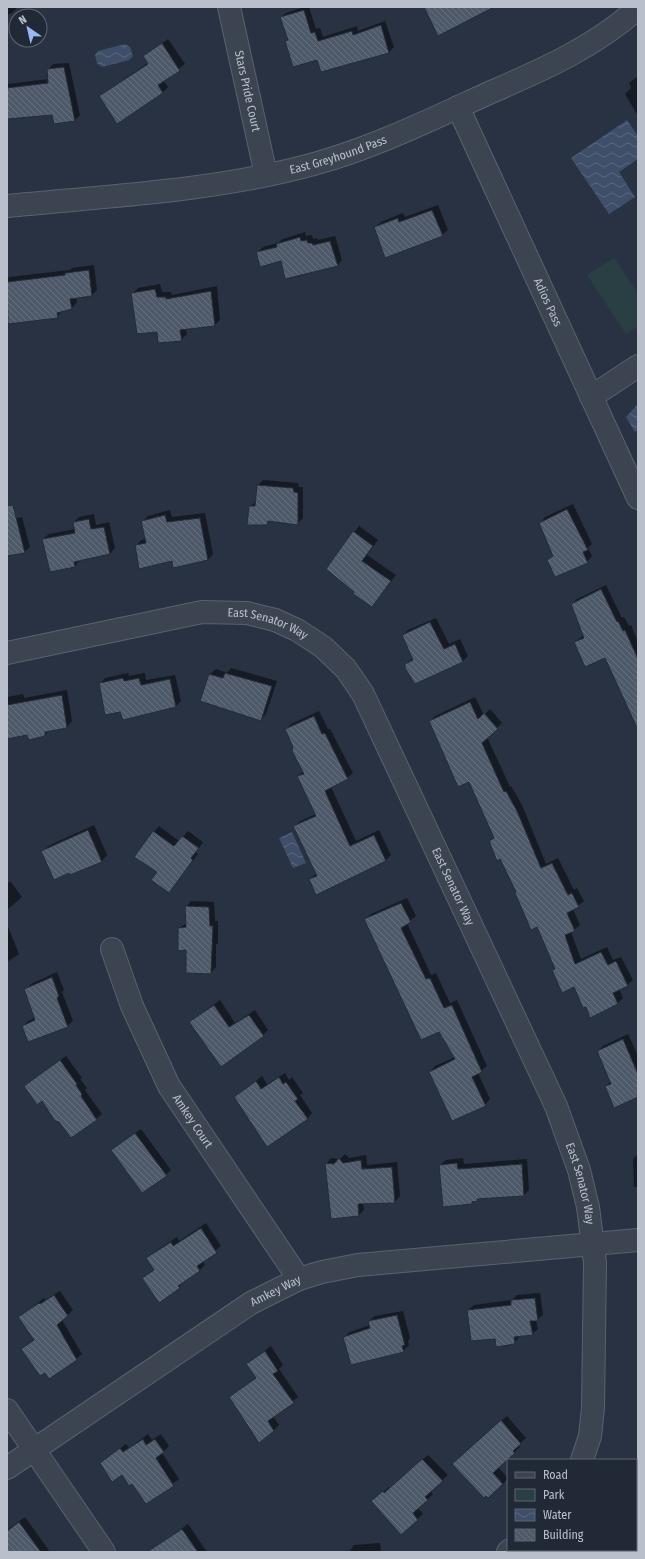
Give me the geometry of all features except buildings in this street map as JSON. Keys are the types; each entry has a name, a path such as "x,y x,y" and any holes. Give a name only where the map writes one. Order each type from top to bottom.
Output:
{"street":[{"name":"Stars Pride Court","path":"229,7 266,175"},
{"name":"East Greyhound Pass","path":"7,206 164,190 266,175 315,164 359,150 404,132 552,65 590,44 637,11"},
{"name":"Adios Pass","path":"458,107 638,498"},
{"path":"591,397 638,366"},
{"name":"East Senator Way","path":"7,653 202,612 247,613 275,620 297,630 323,647 346,669 363,694 556,1106 579,1170 588,1207 596,1279 593,1408 590,1436 582,1459"},
{"name":"Amkey Court","path":"112,949 132,1006 169,1086 299,1279"},
{"name":"Amkey Way","path":"7,1468 251,1303 299,1279 322,1272 358,1265 638,1240"},
{"path":"7,1410 104,1552"}],"green space":[{"path":"614,258 638,294 638,326 626,334 587,275"}],"water":[{"path":"125,44 130,47 133,56 129,60 102,67 97,63 95,55 98,51"},
{"path":"627,120 638,136 638,159 619,172 635,197 609,214 571,158"},
{"path":"638,404 638,430 635,432 626,417"},
{"path":"292,832 306,863 293,868 279,838"}]}
